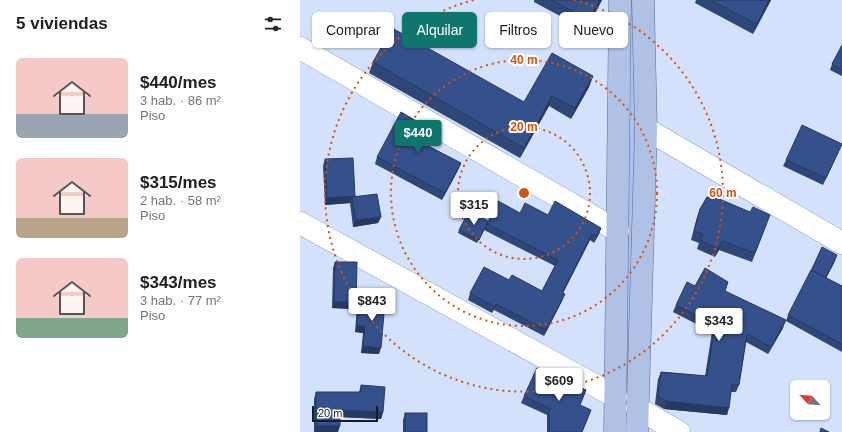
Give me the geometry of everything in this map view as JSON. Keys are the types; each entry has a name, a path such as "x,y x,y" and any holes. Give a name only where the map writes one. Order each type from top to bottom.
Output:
{"main road":[{"path":"615,432 620,0"},
{"path":"637,432 646,129 644,0"}],"street":[{"path":"300,48 618,232"},
{"path":"646,129 842,243"},
{"path":"300,223 616,397"},
{"path":"637,408 679,432"}],"shaded area":[{"path":"631,0 638,0 637,141 628,432 622,432 630,140"}],"building":[{"path":"551,0 600,0 593,12 574,12"},
{"path":"710,0 769,0 757,24"},
{"path":"394,29 402,34 402,48 428,48 524,102 552,53 593,76 575,108 552,96 524,148 373,62 381,48 394,48"},
{"path":"842,45 842,70 832,64"},
{"path":"401,112 430,129 422,143 461,163 445,193 377,157"},
{"path":"802,125 842,144 826,178 786,160"},
{"path":"353,158 355,196 327,198 325,159"},
{"path":"377,194 381,217 356,220 352,197"},
{"path":"707,197 717,198 750,212 753,207 770,215 755,253 722,241 718,249 700,240 703,234 694,231 700,209"},
{"path":"498,201 520,213 525,203 548,215 555,201 601,228 597,236 592,234 562,293 565,294 546,330 496,304 495,307 470,293 484,267 509,280 512,275 542,291 558,260 487,224"},
{"path":"469,211 488,221 479,240 459,230"},
{"path":"822,247 837,255 826,277 811,270"},
{"path":"335,262 357,262 356,302 334,302"},
{"path":"705,268 728,282 725,291 786,320 771,347 747,334 739,385 732,384 729,408 666,401 658,397 661,372 707,376 715,325 676,305 687,282 695,286"},
{"path":"811,270 842,286 842,344 788,315"},
{"path":"359,300 385,302 381,348 363,346 365,326 357,326"},
{"path":"537,368 586,390 580,405 591,410 582,432 549,432 549,408 524,396"},
{"path":"361,385 385,387 383,412 340,410 340,426 316,426 316,392 361,392"},
{"path":"405,413 427,413 427,432 405,432"},
{"path":"821,428 829,432 820,432"}]}
